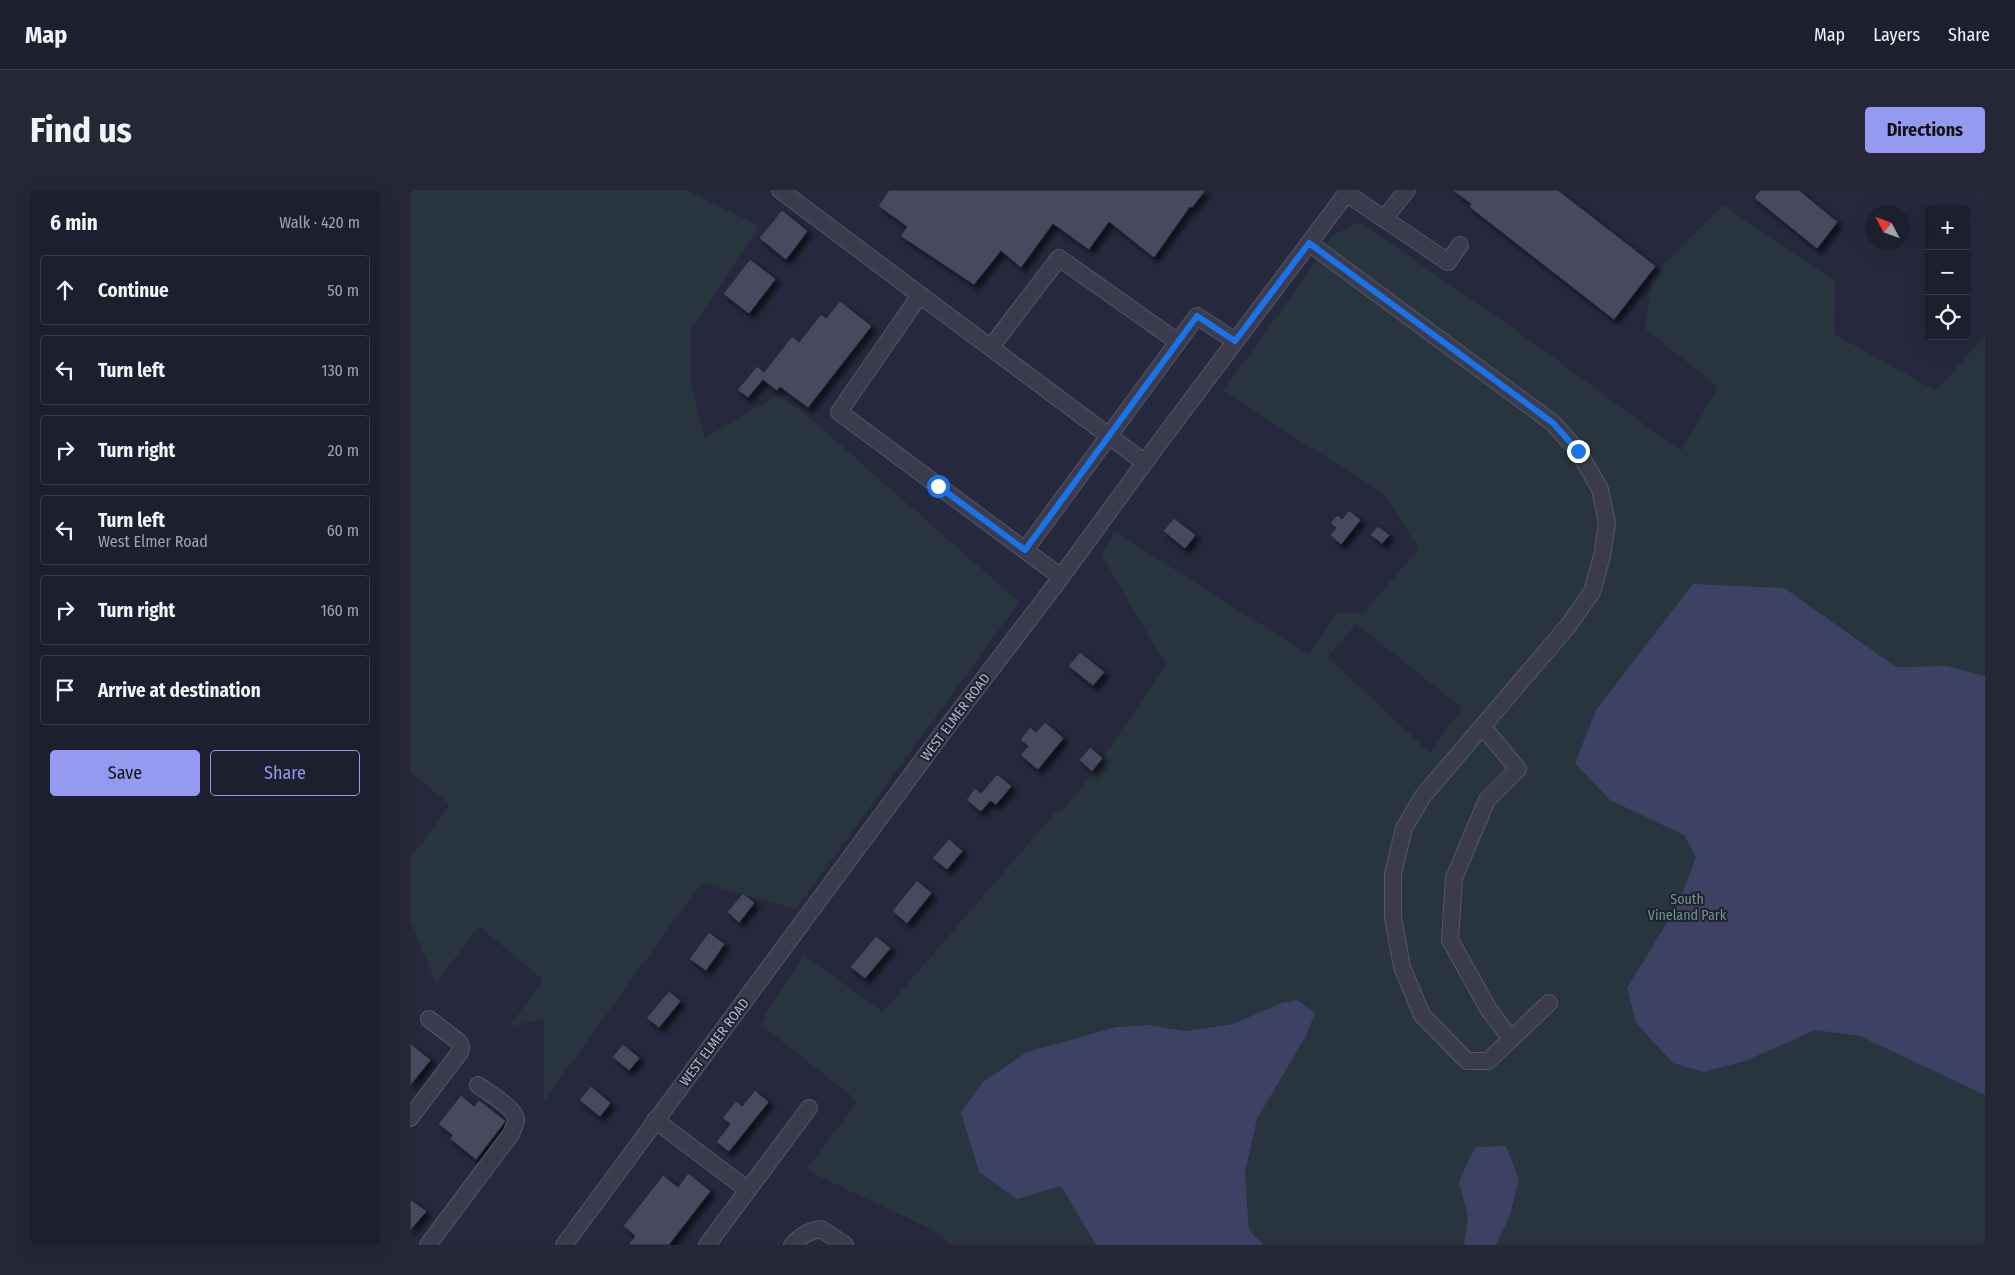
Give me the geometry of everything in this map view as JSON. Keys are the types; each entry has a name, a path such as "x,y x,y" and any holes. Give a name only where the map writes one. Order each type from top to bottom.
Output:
{"street":[{"path":"780,190 1144,462"},
{"path":"1384,219 1407,190"},
{"path":"1348,192 1448,262 1460,244"},
{"name":"WEST ELMER ROAD","path":"564,1245 938,739 1061,577 1144,462 1348,192"},
{"path":"1309,243 1553,423 1578,451 1600,489 1606,523 1602,556 1592,592 1568,626 1423,796 1404,828 1393,874 1393,916 1402,967 1422,1015 1467,1061 1488,1062 1549,1003"},
{"path":"991,348 1059,258 1178,342"},
{"path":"920,295 839,412 1061,577"},
{"path":"1025,550 1197,316 1235,341"},
{"path":"1483,727 1518,770 1487,800 1454,878 1450,940 1489,1010 1511,1039"},
{"path":"410,1118 460,1052 461,1047 459,1042 429,1019"},
{"path":"428,1245 511,1134 514,1126 516,1119 513,1111 478,1085"},
{"path":"707,1245 809,1108"},
{"path":"655,1120 748,1190"},
{"path":"792,1245 802,1235 812,1230 821,1229 845,1245"}],"green space":[{"path":"410,190 686,190 759,226 691,329 691,385 705,438 776,396 801,410 1019,602 796,909 701,883 544,1101 544,1019 510,1026 543,980 479,926 436,983 410,921 410,859 450,805 410,771"},
{"name":"South Vineland Park","path":"1723,205 1835,280 1834,334 1936,391 1985,335 1985,1245 1496,1245 1510,1215 1459,1181 1468,1217 1464,1245 1264,1245 1249,1230 1245,1173 1257,1119 1306,1036 1281,1003 1233,1024 1185,1031 1149,1025 1116,1027 1027,1052 1017,1199 1061,1186 1096,1245 950,1245 937,1232 806,1170 858,1101 761,1025 804,955 883,1012 1054,814 1065,808 1084,785 1166,665 1102,556 1114,531 1309,655 1336,613 1363,613 1419,549 1385,495 1223,391 1333,235 1359,222 1510,326 1681,451 1718,387 1645,329 1652,275","holes":["1356,624 1462,708 1430,753 1328,657"]}],"water":[{"path":"1693,584 1784,588 1896,667 1947,666 1985,676 1985,1095 1860,1036 1815,1030 1745,1061 1703,1072 1673,1063 1636,1023 1627,988 1678,905 1696,857 1684,835 1610,800 1575,763 1596,710"},
{"path":"1297,1000 1315,1013 1306,1036 1257,1119 1245,1173 1249,1230 1264,1245 1096,1245 1061,1186 1017,1199 979,1172 961,1112 983,1082 1027,1052 1116,1027 1149,1025 1185,1031 1233,1024 1281,1003"},
{"path":"1506,1146 1519,1180 1510,1215 1496,1245 1464,1245 1468,1217 1459,1181 1475,1147"}],"building":[{"path":"889,190 1206,190 1192,208 1190,207 1154,258 1109,222 1089,250 1053,224 1021,268 1001,251 974,285 900,236 907,227 878,206"},
{"path":"1452,190 1558,190 1656,266 1614,320 1469,207 1471,204"},
{"path":"1760,190 1799,190 1838,222 1817,249 1754,198"},
{"path":"782,210 808,231 786,260 759,238"},
{"path":"750,259 776,279 749,314 723,294"},
{"path":"840,301 872,326 808,408 780,387 777,391 763,380 748,398 737,390 757,366 764,372 792,336 799,342 821,314 826,318"},
{"path":"1349,510 1361,520 1341,545 1330,535 1336,528 1330,523 1337,515 1342,519"},
{"path":"1174,518 1196,535 1185,549 1163,531"},
{"path":"1378,526 1390,535 1382,544 1370,535"},
{"path":"1080,652 1105,672 1093,686 1068,666"},
{"path":"1045,722 1064,738 1038,770 1020,755 1028,746 1020,740 1030,727 1036,732"},
{"path":"1090,747 1103,758 1092,772 1079,760"},
{"path":"997,774 1012,786 996,805 990,801 981,812 966,800 975,788 981,793"},
{"path":"949,839 963,851 947,870 932,858"},
{"path":"917,880 932,893 907,924 892,911"},
{"path":"743,893 755,903 739,923 727,912"},
{"path":"709,932 725,944 706,971 689,959"},
{"path":"876,936 891,948 865,979 850,967"},
{"path":"669,991 681,1001 659,1028 646,1018"},
{"path":"410,1043 431,1060 410,1086"},
{"path":"623,1044 640,1058 629,1071 612,1057"},
{"path":"591,1086 611,1103 600,1117 579,1100"},
{"path":"755,1090 769,1102 729,1152 716,1142 730,1124 722,1118 736,1101 742,1106"},
{"path":"461,1095 474,1106 479,1100 506,1121 476,1160 450,1139 452,1135 438,1124"},
{"path":"688,1173 711,1191 669,1245 628,1245 635,1236 623,1226 663,1175 678,1187"},
{"path":"410,1199 427,1211 410,1231"}],"route":[{"path":"938,486 1025,550 1197,316 1235,341 1309,243 1553,423 1578,451"}]}
